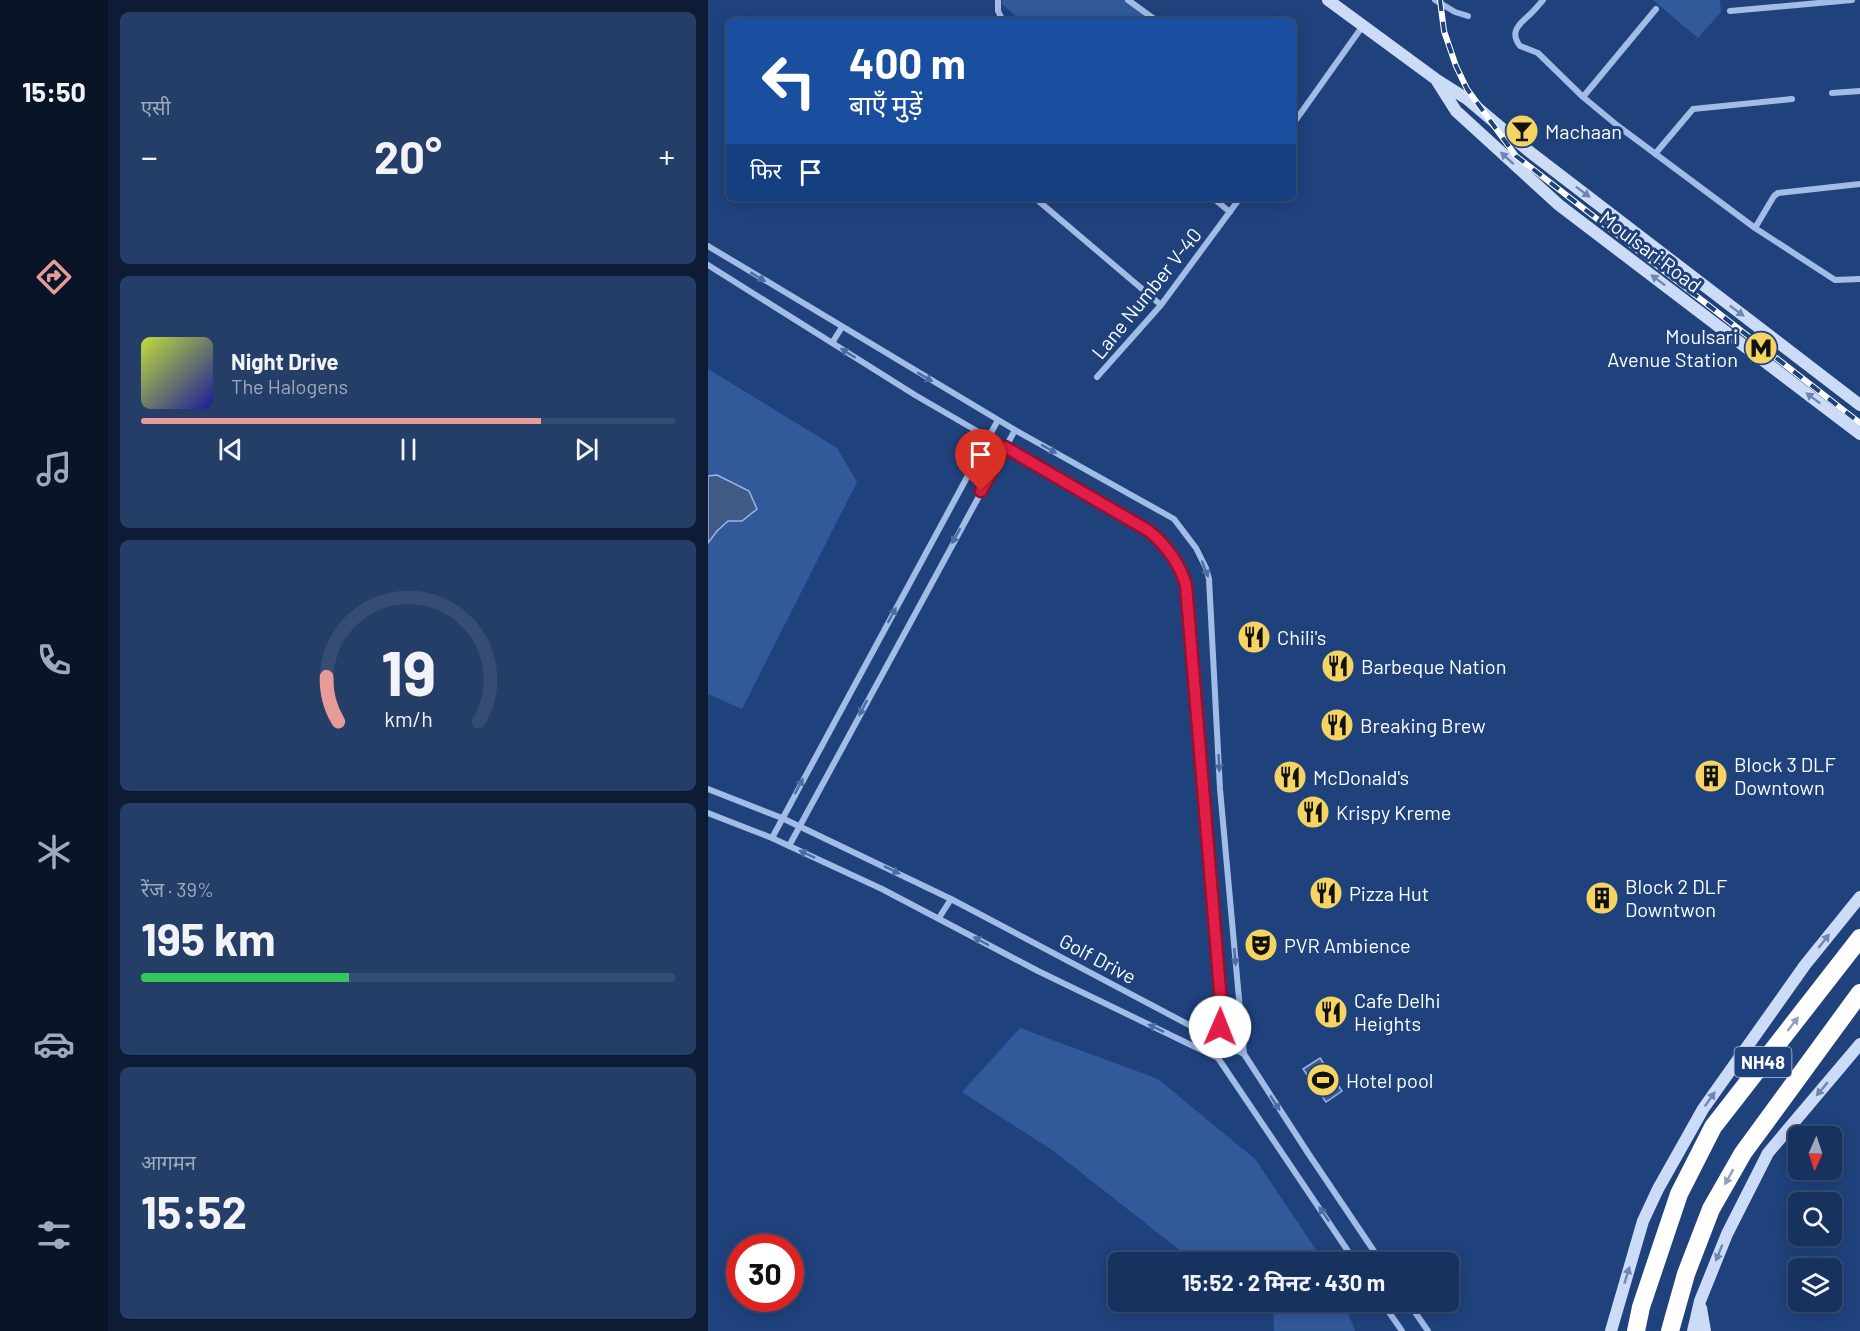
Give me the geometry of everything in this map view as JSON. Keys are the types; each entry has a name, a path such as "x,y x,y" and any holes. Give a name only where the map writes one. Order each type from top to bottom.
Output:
{"highway":[{"name":"NH48","path":"1635,1331 1679,1194 1713,1127 1860,938"},
{"name":"NH48","path":"1670,1331 1686,1274 1711,1209 1743,1153 1860,993"}],"street":[{"path":"998,0 998,11 1002,18"},
{"path":"1128,0 1153,18"},
{"name":"Moulsari Road","path":"1328,0 1362,27 1467,99 1530,152 1860,405"},
{"path":"1435,0 1455,12 1468,16"},
{"path":"1543,0 1518,25 1515,31 1520,46 1543,57 1583,97 1755,228 1835,280 1860,279"},
{"path":"1730,11 1852,0"},
{"path":"1583,97 1656,9"},
{"path":"1296,118 1362,27"},
{"name":"Moulsari Road","path":"1437,80 1456,111 1559,205 1860,434"},
{"path":"1832,93 1860,91"},
{"path":"1655,154 1693,109 1792,99"},
{"path":"1755,228 1778,193 1860,184"},
{"path":"1039,201 1161,305"},
{"path":"1217,201 1230,212"},
{"name":"Lane Number V-40","path":"1097,377 1161,305 1238,201"},
{"path":"708,246 1015,430 1174,519 1196,548 1206,568 1209,585 1220,789 1244,1054"},
{"path":"708,265 988,438 1149,531 1170,552 1182,572 1186,585 1222,1014 1218,1058 1349,1252"},
{"path":"832,343 842,327"},
{"path":"772,838 998,420"},
{"path":"789,846 1015,430"},
{"name":"Golf Drive","path":"708,789 800,826 951,899 1244,1054 1375,1252"},
{"name":"Golf Drive","path":"708,813 772,838 939,918 1038,971 1218,1058"},
{"path":"1611,1331 1643,1221 1658,1189 1703,1109 1805,965 1860,897"},
{"path":"939,918 951,899"},
{"path":"1693,1331 1700,1301 1727,1234 1768,1153 1860,1044"},
{"path":"1700,1301 1705,1331"},
{"path":"1390,1312 1402,1331"},
{"path":"1415,1312 1428,1331"}],"shaded area":[{"path":"1003,0 1127,0 1150,18 1018,18 1001,3"},
{"path":"1653,0 1720,0 1721,12 1698,38"},
{"path":"708,369 837,448 857,482 742,709 708,694"},
{"path":"717,475 749,491 757,509 742,521 728,521 708,543 708,476"},
{"path":"1020,1028 1158,1079 1255,1159 1318,1252 1182,1252 1055,1152 962,1092"},
{"name":"Hotel pool","path":"1320,1058 1342,1091 1326,1102 1303,1069"},
{"path":"1273,1312 1348,1312 1355,1331 1274,1331"}],"railway":[{"path":"1440,0 1444,31 1467,89 1516,156 1860,423"}],"place":[{"name":"Machaan","path":"1522,131"},
{"name":"Moulsari Avenue Station","path":"1761,348"},
{"name":"Chili's","path":"1254,637"},
{"name":"Barbeque Nation","path":"1338,666"},
{"name":"Breaking Brew","path":"1337,725"},
{"name":"Block 3 DLF Downtown","path":"1711,776"},
{"name":"McDonald's","path":"1290,777"},
{"name":"Krispy Kreme","path":"1313,812"},
{"name":"Pizza Hut","path":"1326,893"},
{"name":"Block 2 DLF Downtwon","path":"1602,898"},
{"name":"PVR Ambience","path":"1261,945"},
{"name":"Cafe Delhi Heights","path":"1331,1012"},
{"name":"Hotel pool","path":"1323,1080"}],"route":[{"path":"981,491 1005,447 1149,531 1162,542 1182,572 1186,585 1222,1014 1220,1027"}]}
